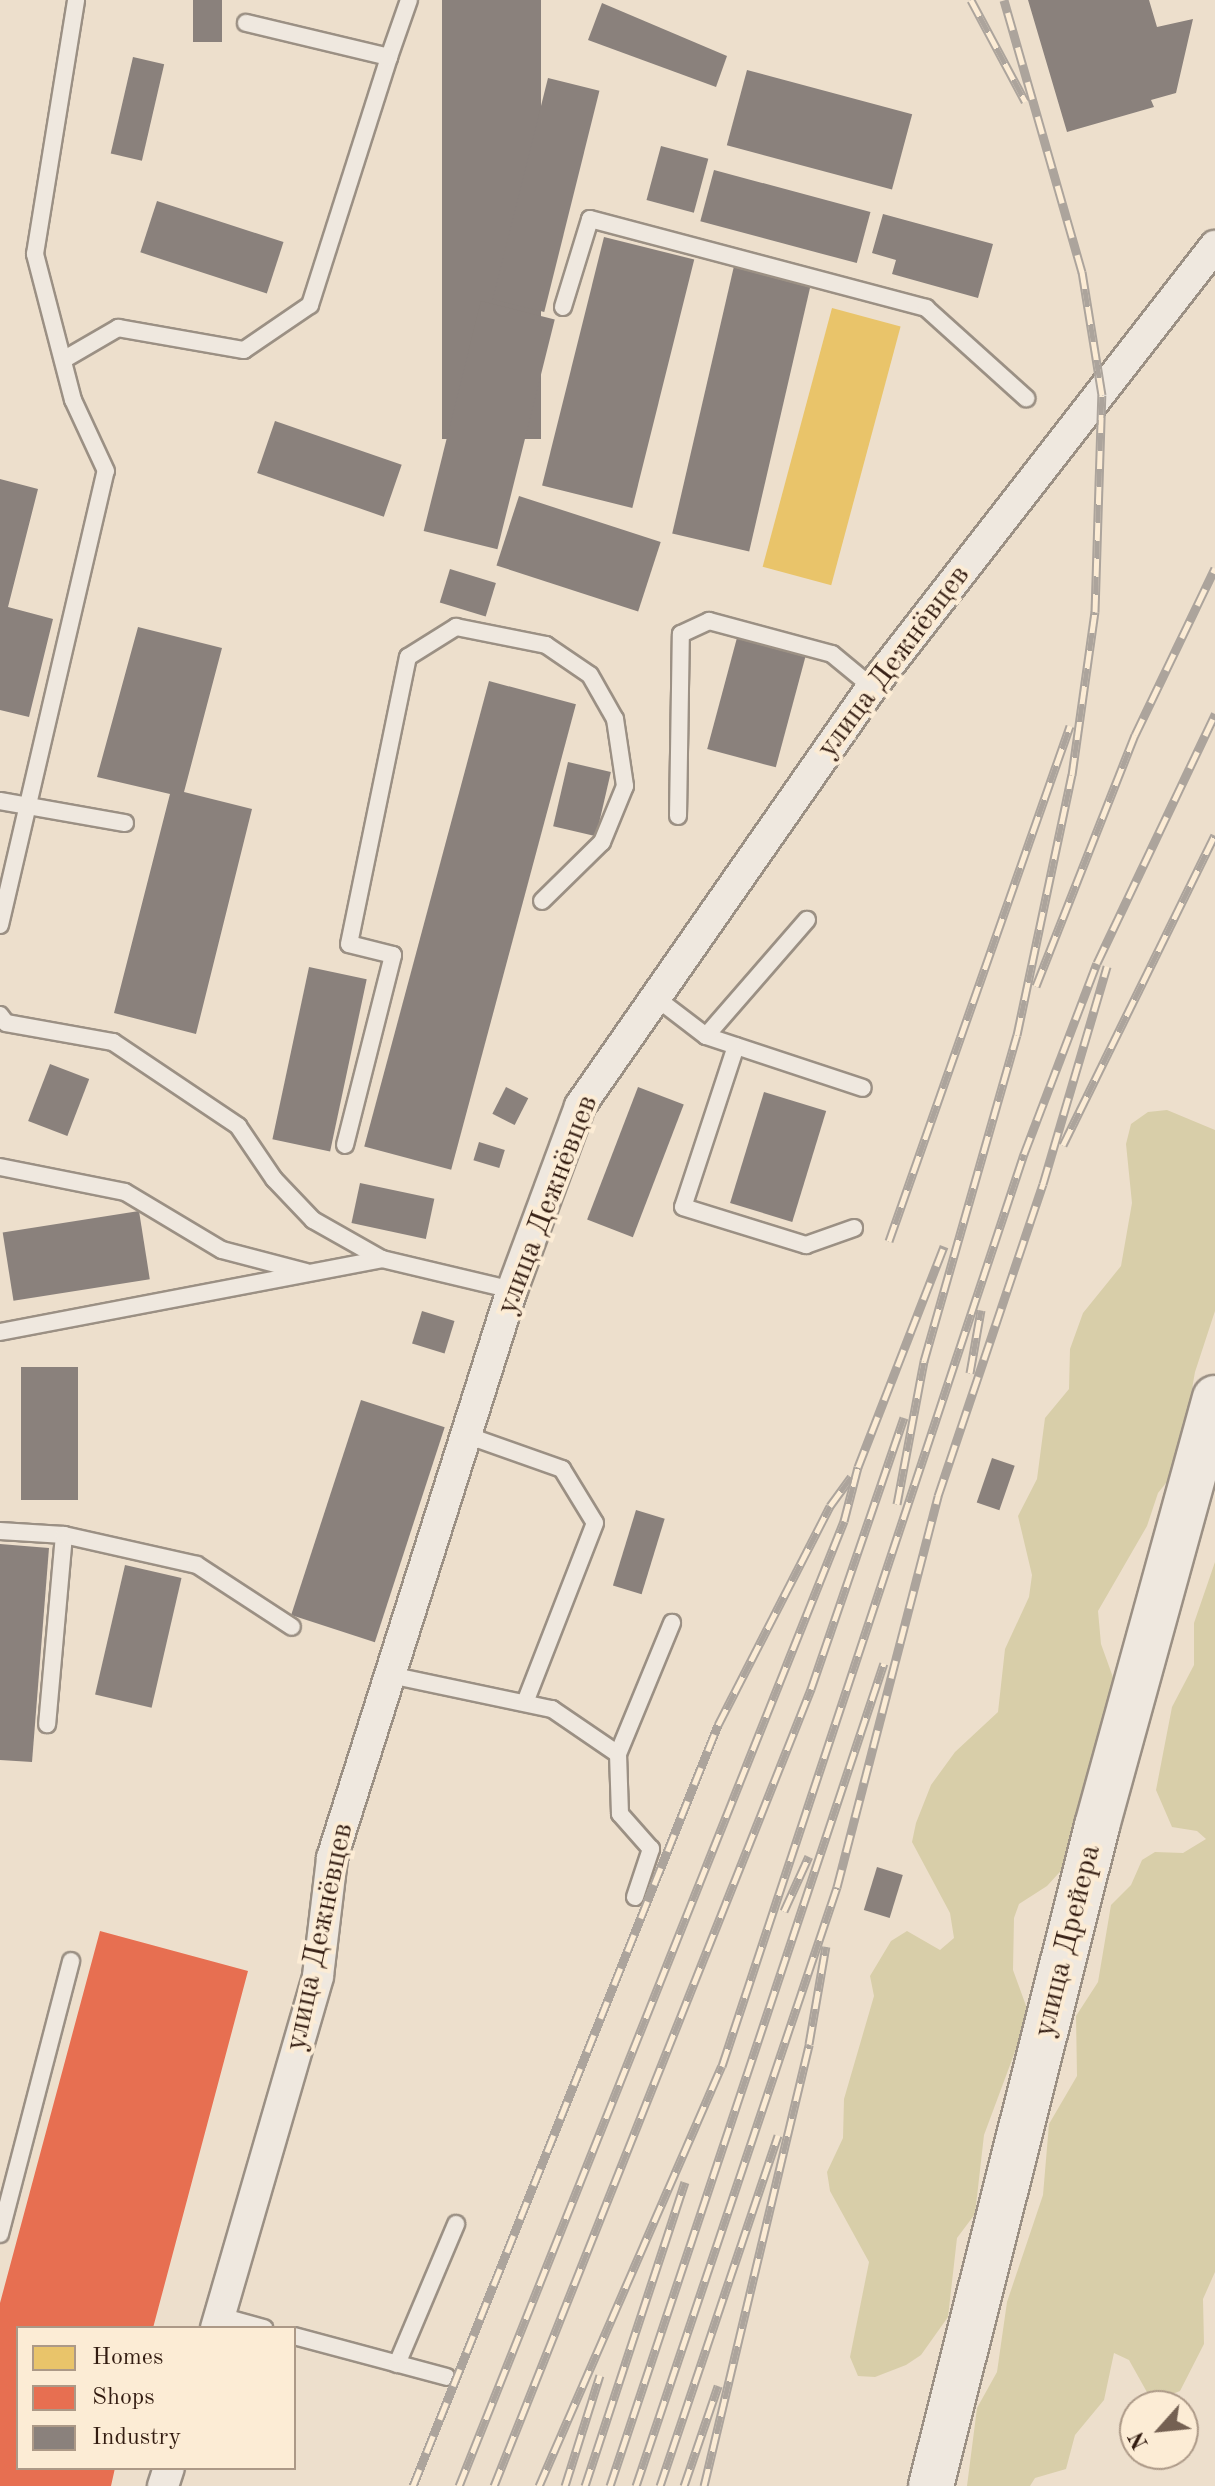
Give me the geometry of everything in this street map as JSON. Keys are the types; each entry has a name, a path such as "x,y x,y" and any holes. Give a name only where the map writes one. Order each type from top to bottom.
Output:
{"main road":[{"name":"улица Дрейера","path":"931,2486 1097,1826 1215,1398"}],"street":[{"name":"улица Дежнёвцев","path":"218,2322 318,1976 332,1858 512,1290 580,1106 872,687 1215,246"}],"lane":[{"path":"0,925 106,471 73,400 35,254 76,0"},
{"path":"63,360 118,328 244,350 310,305 409,0"},
{"path":"246,23 389,57"},
{"path":"563,307 590,219 926,308 1026,398"},
{"path":"678,816 681,634 709,621 832,654 872,687"},
{"path":"345,1145 393,955 349,944 408,657 456,627 546,645 590,675 615,719 625,786 602,842 542,901"},
{"path":"0,801 125,823"},
{"path":"706,1036 807,920"},
{"path":"655,997 706,1036 863,1088"},
{"path":"0,1015 6,1023 113,1042 238,1126 274,1179 313,1220 382,1259 512,1290"},
{"path":"736,1046 683,1207 806,1245 854,1228"},
{"path":"0,1167 125,1192 222,1250 312,1273"},
{"path":"0,1332 382,1259"},
{"path":"466,1435 562,1469 595,1523 525,1703"},
{"path":"0,1531 64,1535 197,1565 292,1627"},
{"path":"47,1724 64,1535"},
{"path":"635,1897 651,1849 620,1814 618,1754 672,1623"},
{"path":"390,1675 552,1709 618,1754"},
{"path":"0,2234 71,1961"},
{"path":"397,2364 456,2224"},
{"path":"218,2322 249,2326"},
{"path":"296,2337 447,2377"}],"shaded area":[{"path":"1167,1110 1215,1130 1215,1311 1195,1372 1178,1468 1158,1493 1147,1526 1098,1611 1101,1644 1119,1694 1068,1863 1047,1886 1019,1904 1014,1918 1013,1970 1029,2014 984,2135 975,2214 957,2238 948,2317 921,2355 906,2365 875,2377 858,2376 850,2357 869,2262 830,2191 827,2172 843,2138 844,2099 874,1996 870,1976 891,1941 907,1931 940,1950 954,1938 950,1913 912,1842 916,1823 931,1785 955,1752 998,1712 1005,1649 1029,1597 1032,1575 1018,1516 1037,1479 1045,1418 1069,1389 1070,1349 1083,1313 1121,1266 1132,1203 1126,1144 1131,1124 1148,1112"},
{"path":"1215,1562 1215,2272 1203,2299 1204,2344 1181,2390 1146,2390 1129,2360 1114,2353 1104,2400 1075,2435 1066,2469 1035,2478 1030,2486 967,2486 977,2408 997,2372 1007,2302 1043,2195 1049,2124 1077,2076 1076,2016 1098,1982 1111,1905 1131,1885 1142,1860 1155,1852 1183,1853 1206,1839 1197,1831 1172,1827 1156,1790 1172,1707 1194,1665 1194,1623"}],"building: Homes":[{"path":"832,308 901,326 831,585 763,567"}],"building: Shops":[{"path":"100,1931 248,1971 154,2326 16,2326 16,2470 115,2470 111,2486 0,2486 0,2303"}],"building: Industry":[{"path":"193,0 222,0 222,42 193,42"},
{"path":"442,0 541,0 541,439 442,439"},
{"path":"1028,0 1149,0 1157,27 1193,19 1176,93 1151,100 1154,107 1067,132"},
{"path":"602,3 727,56 716,87 588,40"},
{"path":"133,57 164,64 142,161 111,153"},
{"path":"747,70 912,114 892,190 727,145"},
{"path":"548,78 599,91 544,312 493,299"},
{"path":"661,146 708,159 694,213 647,200"},
{"path":"714,170 870,212 857,263 700,221"},
{"path":"157,201 283,242 267,293 140,252"},
{"path":"883,214 993,244 978,298 892,274 896,260 872,253"},
{"path":"604,237 694,259 632,508 542,485"},
{"path":"737,253 814,271 749,551 672,534"},
{"path":"481,301 555,319 497,549 424,531"},
{"path":"275,421 402,465 384,517 257,473"},
{"path":"0,479 38,489 8,607 53,619 29,717 0,710"},
{"path":"519,496 661,542 638,611 496,565"},
{"path":"450,569 496,583 486,617 440,602"},
{"path":"138,627 222,648 184,792 252,809 196,1034 114,1013 170,794 97,777"},
{"path":"738,634 807,652 776,767 707,749"},
{"path":"489,681 576,704 451,1170 364,1147"},
{"path":"568,762 611,772 596,836 553,826"},
{"path":"309,967 367,979 330,1151 272,1139"},
{"path":"50,1064 89,1079 67,1136 28,1121"},
{"path":"506,1087 528,1098 515,1125 492,1114"},
{"path":"638,1087 684,1105 633,1237 587,1220"},
{"path":"764,1092 826,1111 792,1222 730,1203"},
{"path":"479,1142 505,1150 499,1168 473,1160"},
{"path":"360,1183 434,1199 426,1239 351,1223"},
{"path":"139,1211 150,1279 13,1301 3,1233"},
{"path":"422,1311 455,1321 445,1353 412,1344"},
{"path":"21,1367 78,1367 78,1500 21,1500"},
{"path":"361,1400 445,1427 375,1642 291,1615"},
{"path":"992,1458 1015,1466 999,1510 977,1502"},
{"path":"636,1510 665,1519 642,1594 613,1586"},
{"path":"0,1544 49,1548 32,1762 0,1760"},
{"path":"125,1565 182,1578 152,1708 95,1695"},
{"path":"877,1867 903,1875 890,1918 864,1910"}],"railway":[{"path":"971,0 1025,101"},
{"path":"897,1504 924,1361 1017,1035 1072,775 1095,612 1102,395 1082,272 1004,0"},
{"path":"1036,986 1135,735 1215,568"},
{"path":"539,2486 722,2066 1024,1154 1097,963 1215,714"},
{"path":"889,1241 1070,726"},
{"path":"1063,1145 1215,835"},
{"path":"636,2486 837,1887 938,1496 1043,1184 1107,966"},
{"path":"459,2486 844,1521 858,1467 944,1246"},
{"path":"970,1373 981,1310"},
{"path":"494,2486 811,1689 904,1418"},
{"path":"413,2486 718,1725 830,1506 851,1477"},
{"path":"610,2486 884,1663"},
{"path":"784,1911 809,1856"},
{"path":"704,2486 809,2044 826,1946"},
{"path":"660,2486 778,2135"},
{"path":"585,2486 685,2182"},
{"path":"565,2486 600,2375"},
{"path":"684,2486 718,2386"}]}
